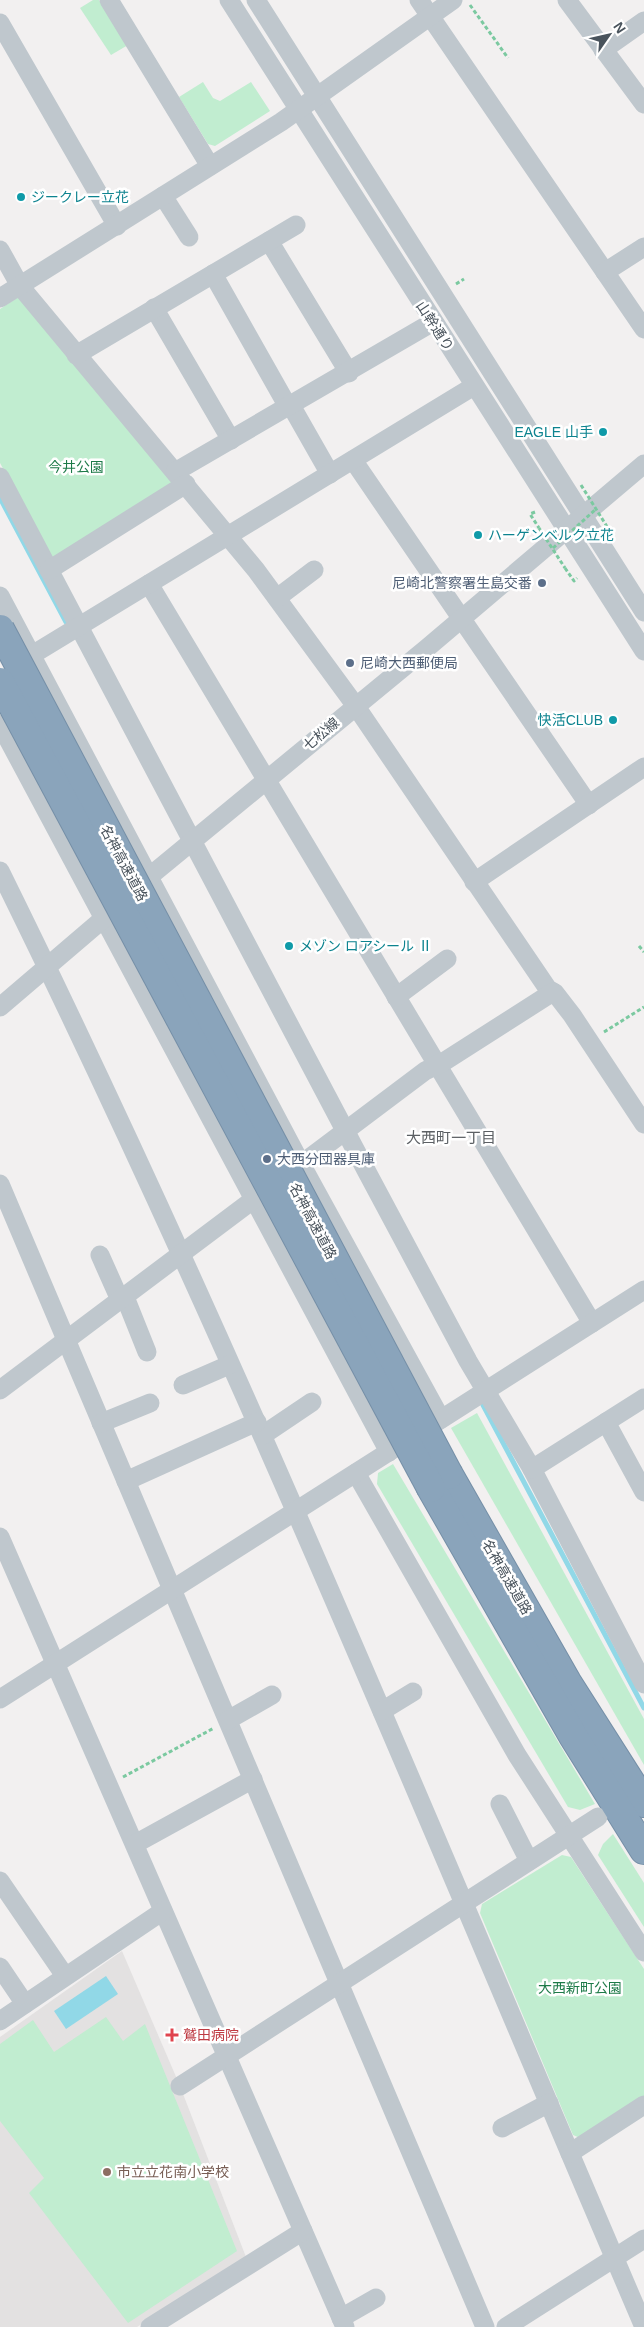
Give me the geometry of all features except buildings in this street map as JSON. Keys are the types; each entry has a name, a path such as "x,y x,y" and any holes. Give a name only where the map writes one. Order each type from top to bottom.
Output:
{"highway":[{"name":"名神高速道路","path":"0,629 573,1736 644,1850"},
{"name":"名神高速道路","path":"0,682 440,1482 644,1803"}],"street":[{"path":"109,0 210,166"},
{"name":"山幹通り","path":"229,0 565,530 644,651"},
{"name":"山幹通り","path":"256,0 317,97 589,512 644,612"},
{"path":"419,0 644,330"},
{"path":"0,298 117,226 298,110 453,0"},
{"path":"567,0 644,104"},
{"path":"603,50 644,21"},
{"path":"0,23 117,226"},
{"path":"163,196 189,237"},
{"path":"76,355 296,225"},
{"path":"269,241 348,373"},
{"path":"605,272 644,247"},
{"path":"0,250 20,286 228,536 355,705 474,882 548,989 553,992 590,1042 644,1124"},
{"path":"213,274 330,474"},
{"path":"154,308 231,440"},
{"path":"49,570 181,478 231,440 433,322"},
{"path":"0,674 474,386"},
{"path":"352,460 590,805"},
{"name":"七松線","path":"0,1007 150,876 589,512 644,464"},
{"path":"0,477 345,1132 468,1361 532,1469 644,1684"},
{"path":"276,598 314,570"},
{"path":"149,584 592,1323"},
{"path":"0,596 301,1164 441,1418"},
{"path":"0,724 389,1452"},
{"path":"474,882 644,767"},
{"path":"0,871 47,967 260,1429 464,1902 644,2327"},
{"path":"396,997 447,959"},
{"path":"0,1390 425,1071 553,992"},
{"path":"0,1184 486,2327"},
{"path":"100,1255 123,1298 148,1352"},
{"path":"0,1699 644,1290"},
{"path":"183,1385 229,1365"},
{"path":"532,1469 644,1398"},
{"path":"126,1481 260,1429 312,1402"},
{"path":"101,1423 150,1403"},
{"path":"606,1422 642,1485"},
{"path":"356,1473 518,1755 644,1952"},
{"path":"0,1537 343,2322 376,2298"},
{"path":"382,1711 413,1692"},
{"path":"228,1720 272,1696"},
{"path":"135,1844 253,1779"},
{"path":"500,1804 529,1861"},
{"path":"180,2086 598,1817"},
{"path":"0,1881 64,1976"},
{"path":"0,2021 64,1976 163,1911"},
{"path":"0,1967 25,2004"},
{"path":"502,2128 549,2103"},
{"path":"570,2153 644,2106"},
{"path":"150,2327 303,2231"},
{"path":"506,2327 644,2239"}],"path":[{"path":"467,0 508,58"},
{"path":"456,284 464,279"},
{"path":"581,485 589,512 611,533"},
{"path":"553,548 589,512"},
{"path":"539,528 565,568"},
{"path":"640,946 644,952"},
{"path":"590,1042 644,1007"},
{"path":"109,1785 228,1720"}],"shaded area":[{"name":"市立立花南小学校","path":"122,1951 180,2086 246,2257 137,2327 0,2327 0,2037"}],"green space":[{"path":"93,0 99,0 128,45 111,55 80,8"},
{"path":"203,82 213,98 220,101 251,82 270,111 215,146 208,144 179,97"},
{"name":"今井公園","path":"20,296 173,482 53,560 0,463 0,309"},
{"path":"477,1413 644,1719 644,1765 451,1428"},
{"path":"393,1464 595,1804 580,1810 568,1807 377,1484 378,1473"},
{"path":"613,1834 644,1883 644,1927 598,1855 603,1844"},
{"name":"大西新町公園","path":"562,1855 571,1857 644,1969 644,2097 580,2138 573,2135 480,1913 482,1904"},
{"name":"市立立花南小学校","path":"106,2017 123,2041 145,2024 237,2251 128,2323 29,2193 44,2178 0,2121 0,2044 33,2020 54,2052"}],"water":[{"path":"106,1976 118,1994 66,2029 54,2011"}],"waterway":[{"path":"0,498 66,622"},
{"path":"483,1405 644,1708"}],"place":[{"name":"ジークレー立花","path":"21,197"},
{"name":"EAGLE 山手","path":"603,432"},
{"name":"ハーゲンベルク立花","path":"478,535"},
{"name":"尼崎北警察署生島交番","path":"542,583"},
{"name":"尼崎大西郵便局","path":"350,663"},
{"name":"快活CLUB","path":"613,720"},
{"name":"メゾン ロアシール Ⅱ","path":"289,946"},
{"name":"大西分団器具庫","path":"267,1159"},
{"name":"鷲田病院","path":"172,2035"},
{"name":"市立立花南小学校","path":"107,2172"}],"district":[{"name":"大西町一丁目","path":"451,1137"}]}
